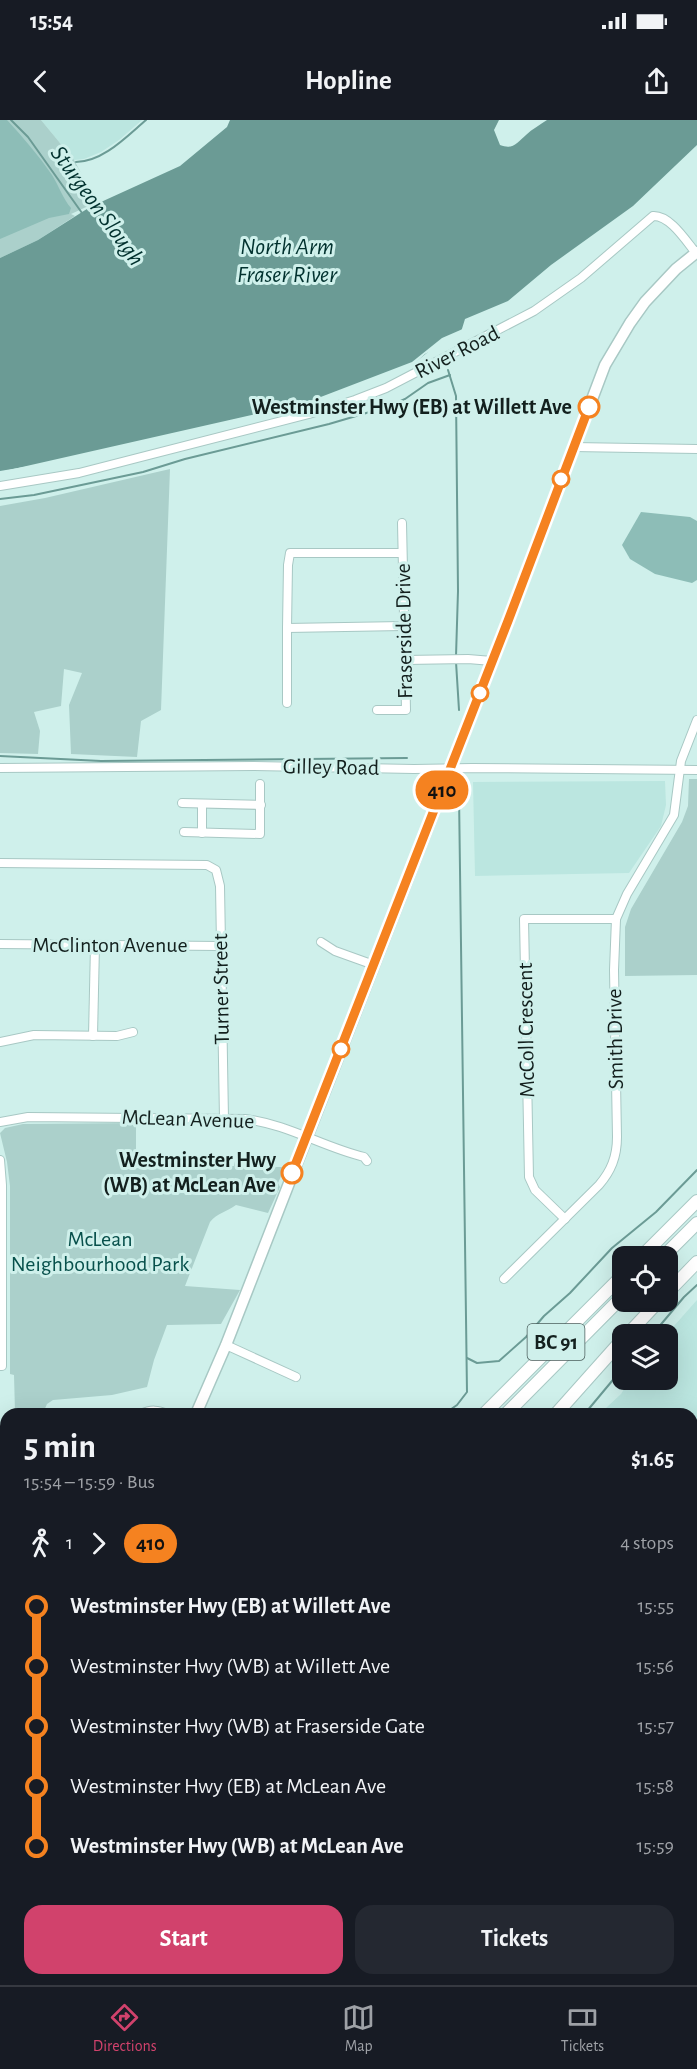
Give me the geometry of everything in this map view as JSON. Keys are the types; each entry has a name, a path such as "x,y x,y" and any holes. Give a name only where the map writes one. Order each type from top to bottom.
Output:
{"highway":[{"path":"652,1246 697,1201"},
{"path":"674,1246 697,1223"},
{"path":"678,1282 697,1262"},
{"name":"BC 91","path":"490,1408 612,1286"},
{"name":"BC 91","path":"512,1408 612,1307"},
{"path":"637,1324 649,1312"},
{"path":"561,1408 612,1351"}],"main road":[{"path":"199,1408 226,1345 374,966 605,365 645,302 676,269 697,252"}],"street":[{"name":"River Road","path":"0,486 79,473 171,450 309,414 386,388 534,311 582,278 653,216 666,219 697,252"},
{"path":"573,447 697,449"},
{"name":"Fraserside Drive","path":"377,710 406,710 402,523"},
{"path":"287,703 290,554 402,553"},
{"path":"287,628 403,626"},
{"path":"405,660 492,661"},
{"name":"Smith Drive","path":"504,1279 603,1180 612,1168 616,1150 614,970 616,919 627,894 674,815 677,805 679,770 697,720"},
{"name":"Gilley Road","path":"0,768 254,766 697,770"},
{"path":"184,832 260,834 260,784"},
{"path":"182,804 261,805"},
{"path":"202,804 202,833"},
{"name":"Turner Street","path":"0,863 207,865 216,870 219,877 224,1119"},
{"name":"McColl Crescent","path":"565,1219 535,1190 529,1177 524,920 616,919"},
{"path":"321,942 335,951 374,966"},
{"name":"McClinton Avenue","path":"0,944 220,946"},
{"path":"93,1036 94,945"},
{"path":"0,1042 34,1035 117,1036 133,1032"},
{"name":"McLean Avenue","path":"0,1122 28,1117 264,1121 364,1157 368,1161"},
{"path":"0,1160 3,1185 1,1366"},
{"path":"226,1345 296,1377"}],"shaded area":[{"path":"0,120 7,120 30,146 52,175 71,208 69,214 49,218 0,239"},
{"path":"41,120 142,120 101,152 84,159 74,160"},
{"path":"641,512 690,517 697,521 697,580 692,583 655,574 630,559 622,545"},
{"path":"665,781 666,805 661,826 629,873 475,876 473,782"},
{"path":"697,1300 697,1408 606,1408 624,1390 678,1390 678,1324 676,1324"}],"green space":[{"path":"0,120 41,120 74,160 97,202 71,214 75,216 38,240 0,258"},
{"path":"170,469 161,710 141,721 137,757 71,754 69,705 82,673 64,669 61,706 34,712 40,731 38,754 0,753 0,506"},
{"path":"689,779 697,779 697,975 625,976 625,927 631,909 682,822 688,806"},
{"name":"McLean Neighbourhood Park","path":"136,1123 136,1168 234,1166 235,1161 265,1162 265,1167 285,1167 278,1183 280,1187 268,1213 236,1205 210,1222 185,1286 240,1290 221,1324 167,1325 147,1387 112,1395 53,1400 45,1408 15,1408 14,1375 10,1374 10,1186 0,1133 5,1128 23,1124"}],"water":[{"name":"North Arm Fraser River","path":"230,120 499,120 494,130 500,145 508,147 517,143 547,120 697,120 697,145 633,206 551,265 508,301 465,319 461,332 443,340 413,364 296,408 109,453 0,471 0,258 38,240 90,207 180,166 227,127"}],"pier":[{"path":"465,328 462,335 425,354 412,366 397,374 305,408 109,455 0,474 0,472 305,403 412,362 442,338"}],"waterway":[{"name":"Sturgeon Slough","path":"11,120 28,137 82,213"},
{"path":"76,162 96,158 105,153 146,120"},
{"path":"65,171 69,165"},
{"path":"448,370 456,396 458,591 456,656"},
{"path":"0,499 34,495 143,472 185,459 329,424 390,406 428,383 450,375"},
{"path":"456,662 459,710"},
{"path":"0,756 101,761 407,758"},
{"path":"453,1408 467,1392 459,795"},
{"path":"467,1358 477,1363 499,1361 526,1337 612,1248 656,1212 697,1170"},
{"path":"661,1324 697,1285"},
{"path":"590,1408 612,1381"}],"bus line":[{"name":"410","path":"292,1173 508,621 589,407"}],"place":[{"name":"Westminster Hwy (EB) at Willett Ave","path":"589,407"},
{"name":"Westminster Hwy (WB) at McLean Ave","path":"292,1173"}]}
